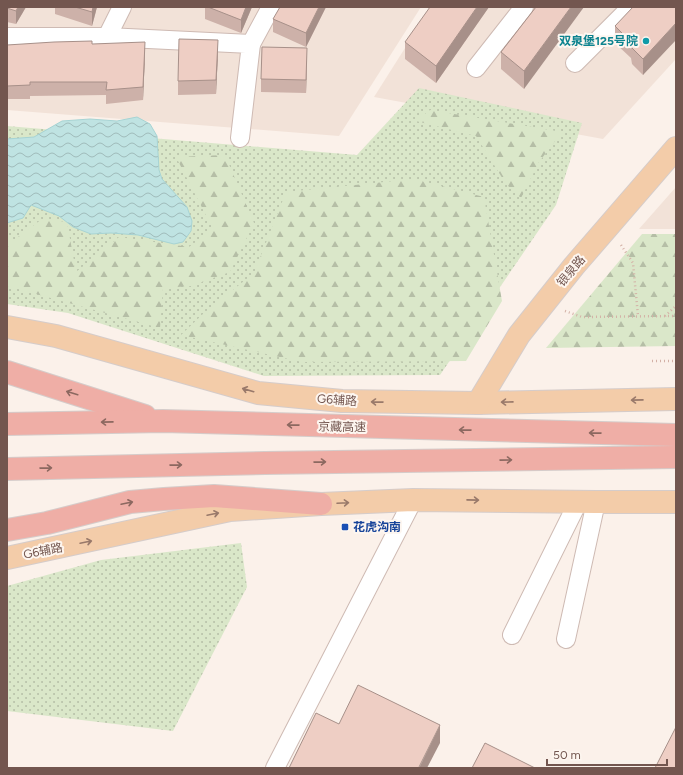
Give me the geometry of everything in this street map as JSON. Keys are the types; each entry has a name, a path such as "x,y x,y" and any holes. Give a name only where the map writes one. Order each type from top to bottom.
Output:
{"highway":[{"path":"7,372 163,421"},
{"name":"京藏高速","path":"7,424 163,421 676,435"},
{"path":"7,469 265,463 676,457"},
{"path":"7,530 47,523 130,502 164,499 214,496 321,504"}],"main road":[{"name":"银泉路","path":"478,403 519,335 574,266 676,148"},
{"name":"G6辅路","path":"7,327 56,336 258,393 342,402 478,403 676,400"},
{"name":"G6辅路","path":"7,558 230,510 413,500 676,502"}],"street":[{"path":"107,37 122,7"},
{"path":"240,138 251,44 271,7"},
{"path":"476,68 524,7"},
{"path":"575,63 631,7"},
{"path":"7,36 107,37 251,44"},
{"path":"275,768 413,500"},
{"path":"512,635 587,502"},
{"path":"566,640 587,502"}],"path":[{"path":"621,245 633,263 638,316"},
{"path":"665,316 676,306"},
{"path":"565,311 582,317 676,316"},
{"path":"652,361 676,361"}],"shaded area":[{"path":"7,7 421,7 339,136 7,110"},
{"name":"双泉堡125号院","path":"431,7 676,7 676,59 603,139 374,97"},
{"path":"676,187 676,229 639,229"}],"green space":[{"path":"419,88 582,123 556,205 440,375 264,376 68,313 7,304 7,126 357,155"},
{"path":"430,110 562,132 539,162 521,198 506,184 476,136 416,121"},
{"path":"225,155 254,223 230,272 191,286 163,288 160,328 7,286 7,238 14,240 42,219 67,222 76,272 119,237 189,247 213,229 176,157"},
{"path":"414,179 484,197 502,301 466,361 302,362 181,335 204,313 254,273 286,192"},
{"path":"642,234 676,234 676,346 546,348"},
{"path":"241,543 247,587 173,731 7,711 7,586 101,560"}],"water":[{"path":"137,117 150,124 157,136 159,170 162,179 187,207 192,221 191,231 183,242 174,244 138,235 111,233 91,234 73,227 59,216 31,205 23,218 7,223 7,139 34,137 62,121 90,119 117,121"}],"building":[{"path":"7,7 18,7 16,11"},
{"path":"75,7 93,7 92,12"},
{"path":"208,7 246,7 241,20"},
{"path":"280,7 319,7 306,33 273,19"},
{"path":"430,7 477,7 436,66 405,42"},
{"path":"536,7 571,7 524,71 501,52"},
{"name":"双泉堡125号院","path":"633,7 676,7 676,23 643,59 632,48 631,42 615,26"},
{"path":"179,39 218,40 216,80 178,81"},
{"path":"92,41 92,44 145,42 143,87 106,90 107,82 30,82 30,85 7,86 7,45"},
{"path":"262,47 307,48 306,80 261,79"},
{"path":"358,685 440,725 419,767 420,768 289,768 316,713 339,724"},
{"path":"676,727 676,768 655,768"},
{"path":"485,743 535,768 472,768"}],"place":[{"name":"双泉堡125号院","path":"646,41"},
{"name":"花虎沟南","path":"345,527"}]}
